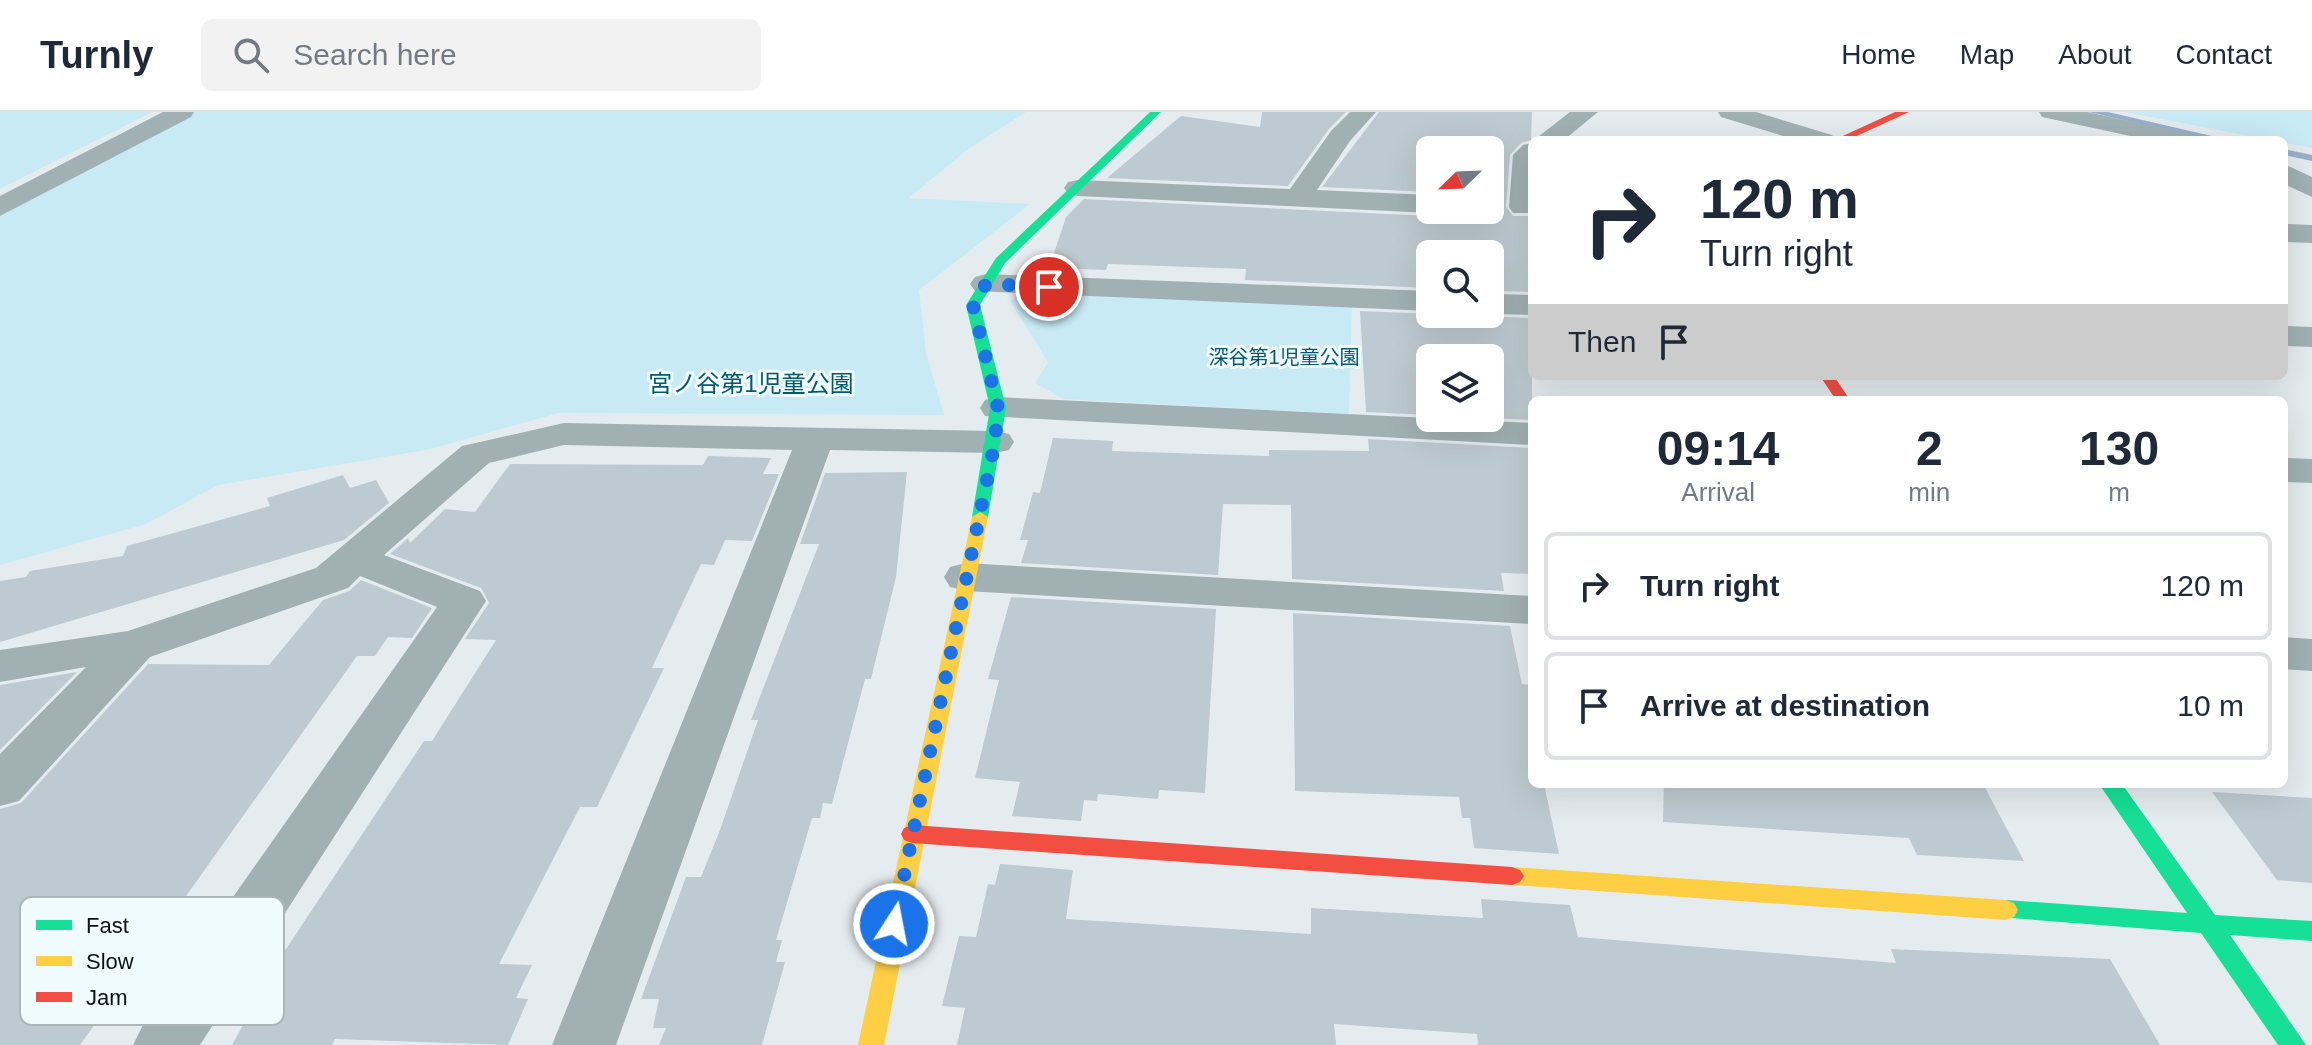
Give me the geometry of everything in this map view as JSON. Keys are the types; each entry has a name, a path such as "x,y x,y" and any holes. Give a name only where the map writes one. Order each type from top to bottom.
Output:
{"street":[{"path":"0,207 182,112"},
{"path":"871,1045 996,425 973,305 1000,261 1156,112"},
{"path":"1297,200 1340,136 1364,112"},
{"path":"1553,136 1586,112"},
{"path":"1730,112 1810,136"},
{"path":"1848,136 1904,112"},
{"path":"2051,112 2166,136"},
{"path":"1518,207 1528,154"},
{"path":"2288,162 2312,167"},
{"path":"2288,174 2312,189"},
{"path":"1078,188 1416,204"},
{"path":"2288,233 2312,234"},
{"path":"986,284 1416,300"},
{"path":"1504,304 1528,305"},
{"path":"2288,336 2312,337"},
{"path":"0,666 68,653 133,646 332,578 357,560 476,454 564,434 815,440 996,425 1528,434"},
{"path":"584,1045 815,440"},
{"path":"2288,470 2312,471"},
{"path":"265,897 464,601 357,560"},
{"path":"966,577 1528,610"},
{"path":"0,787 133,646"},
{"path":"2288,653 2312,655"},
{"path":"2113,788 2293,1045"},
{"path":"912,834 2312,931"},
{"path":"165,1045 178,1025"}],"green space":[{"path":"0,112 152,112 0,189"},
{"name":"宮ノ谷第1児童公園","path":"195,112 1026,112 967,150 909,198 1030,204 919,290 926,353 944,415 558,413 431,449 218,485 146,524 0,565 0,216"},
{"path":"2125,112 2312,112 2312,148 2288,143 2288,136 2250,136"},
{"name":"深谷第1児童公園","path":"1022,292 1352,306 1349,414 1064,399 1035,383 1048,362 1010,301"}],"building":[{"path":"1262,112 1346,112 1329,129 1288,186 1107,178 1181,116 1260,127"},
{"path":"1379,112 1532,112 1531,136 1510,155 1506,207 1513,216 1528,216 1528,292 1504,291 1504,240 1416,240 1416,287 1245,280 1246,269 1108,264 1106,270 1049,268 1066,217 1084,199 1416,215 1416,224 1504,224 1504,136 1416,136 1416,191 1322,187"},
{"path":"1360,311 1416,313 1416,328 1504,328 1504,317 1528,318 1528,380 1532,380 1532,396 1528,396 1528,420 1504,419 1504,344 1416,344 1416,414 1366,412"},
{"path":"1053,438 1113,441 1112,451 1269,456 1269,450 1369,451 1368,439 1528,448 1528,574 1501,573 1504,591 1292,579 1291,505 1223,504 1218,575 1021,563 1028,540 1020,540 1033,492 1040,493"},
{"path":"708,456 771,458 763,474 779,474 752,541 725,540 714,565 701,564 652,668 664,668 597,807 580,807 499,964 532,965 516,998 528,999 508,1045 335,1039 332,1045 232,1045 243,1025 284,1025 284,952 424,741 432,741 496,640 465,639 489,603 481,588 390,554 408,538 410,543 445,509 475,512 510,464 703,465"},
{"path":"907,472 896,577 871,679 865,679 832,804 823,803 820,818 812,818 776,940 782,940 776,962 785,962 762,1045 659,1045 666,1028 653,1028 659,999 641,999 686,877 701,877 720,830 758,720 751,720 819,544 800,544 825,473"},
{"path":"343,475 350,488 376,480 389,503 344,540 0,642 0,581 26,577 30,571 123,556 127,546 270,506 267,498"},
{"path":"361,580 432,608 412,638 388,637 375,656 357,656 185,897 20,897 20,1025 94,1025 80,1045 0,1045 0,809 21,803 148,664 269,665 323,600 349,591"},
{"path":"1011,597 1216,609 1205,793 1159,790 1158,799 1098,794 1097,801 1084,800 1081,821 1012,816 1020,782 975,778 999,680 988,679"},
{"path":"1293,613 1510,626 1522,684 1528,685 1528,788 1545,788 1559,854 1474,848 1470,818 1462,818 1459,797 1295,791"},
{"path":"77,672 0,750 0,685"},
{"path":"1664,788 1985,788 2024,861 1917,855 1909,838 1663,822"},
{"path":"2212,792 2312,798 2312,883 2277,880"},
{"path":"1000,864 1073,870 1066,919 1311,934 1311,908 1483,918 1481,899 1570,905 1578,937 1896,963 1891,949 2110,959 2160,1045 1478,1045 1477,1034 1334,1024 1336,1045 957,1045 965,1008 942,1006 959,936 976,937 988,884 995,885"}],"waterway":[{"path":"2094,112 2205,136"},
{"path":"2288,153 2312,158"}],"traffic: fast":[{"path":"980,517 998,408 973,305 1000,261 1156,112"},
{"path":"2113,788 2293,1045"},
{"path":"2006,910 2312,931"}],"traffic: slow":[{"path":"871,1045 980,517"},
{"path":"1512,876 2006,910"}],"traffic: jam":[{"path":"1848,136 1904,112"},
{"path":"1830,380 1840,396"},
{"path":"912,834 1512,876"}],"route":[{"path":"894,924 995,442 998,408 973,305 986,284 1049,287"}]}
